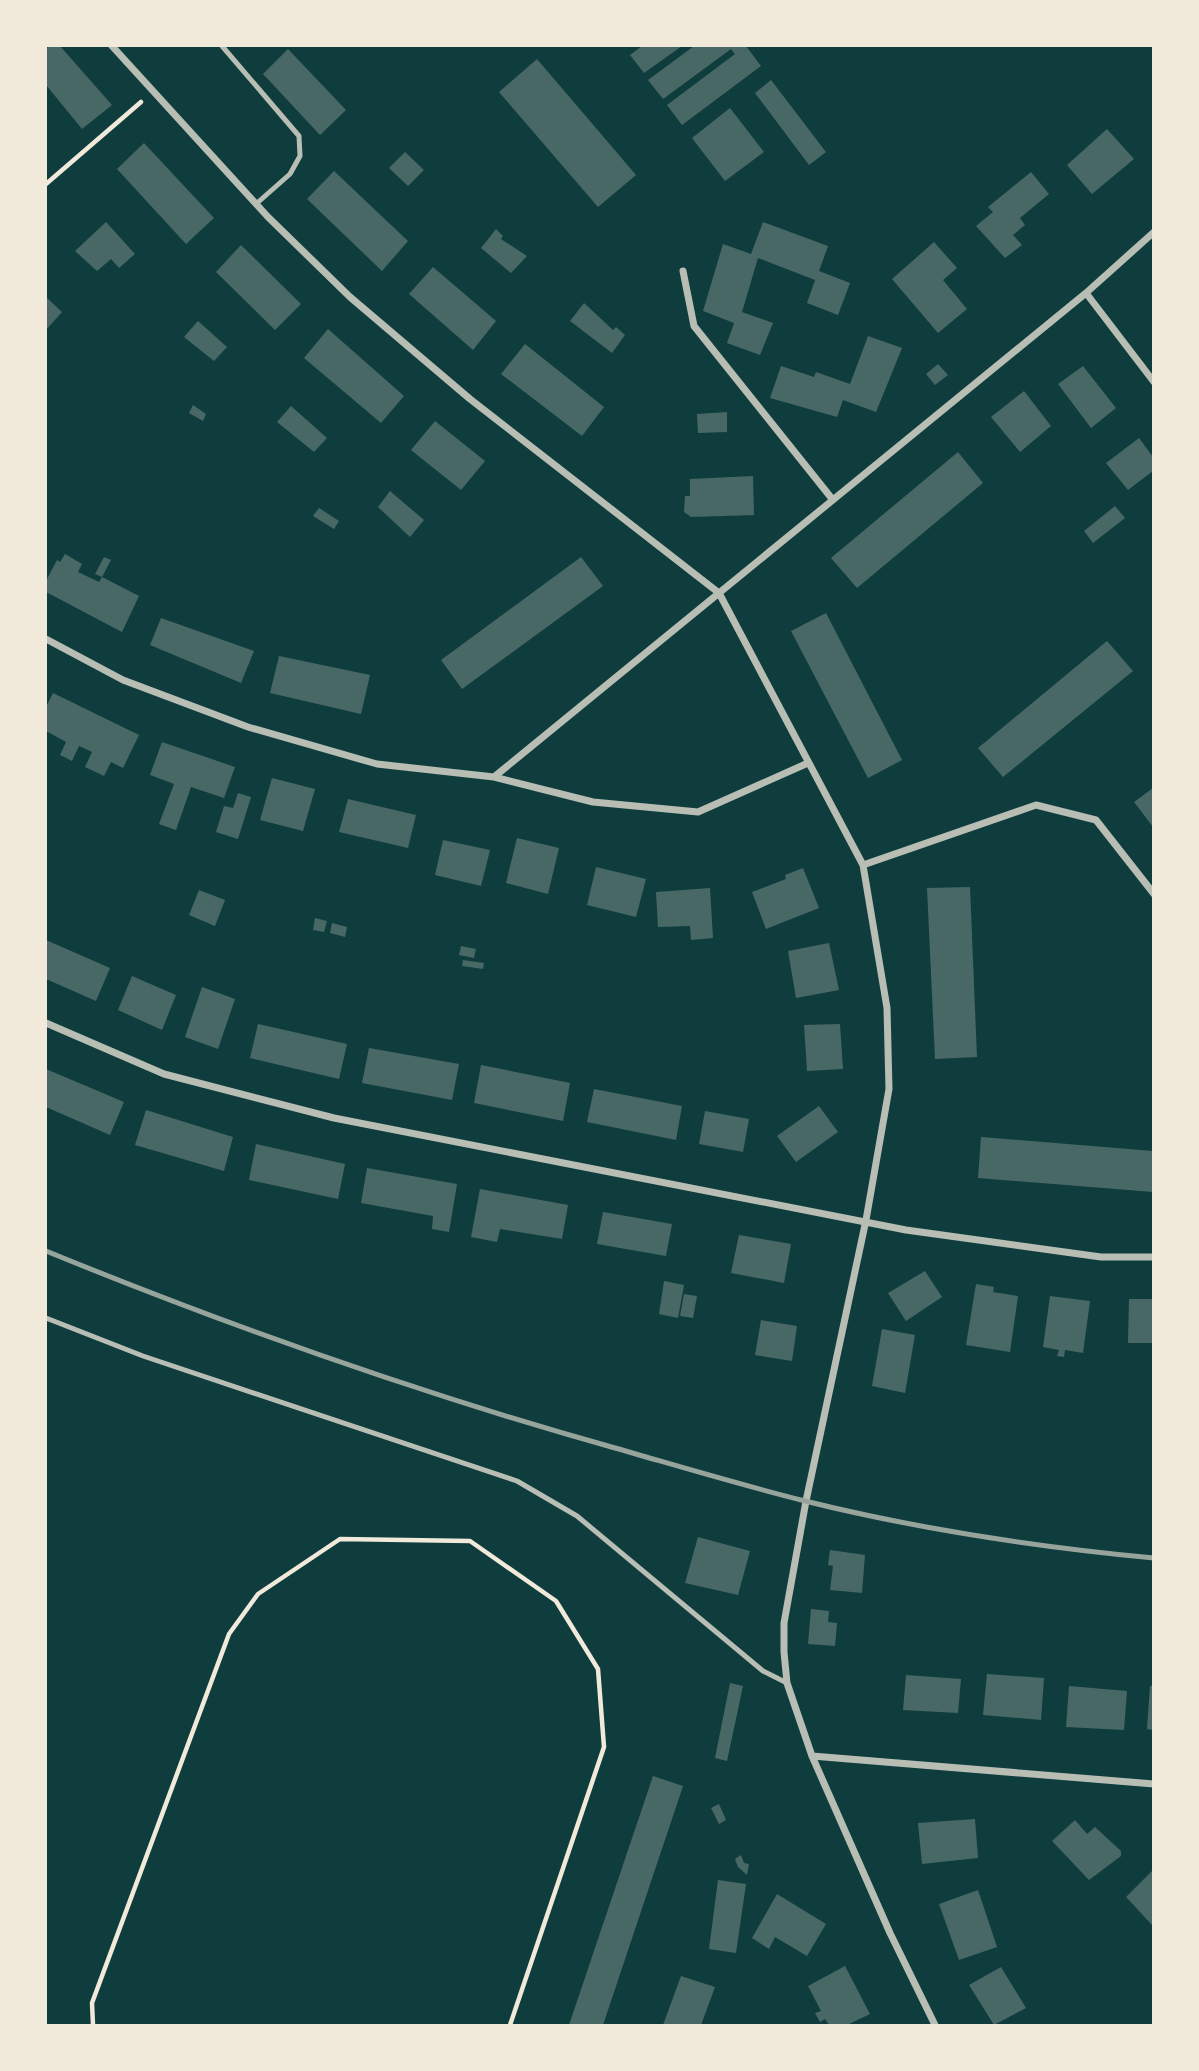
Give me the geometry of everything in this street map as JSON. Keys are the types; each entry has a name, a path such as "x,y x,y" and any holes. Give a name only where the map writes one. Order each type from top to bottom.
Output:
{"street":[{"path":"112,46 256,204 350,297 470,399 719,593 863,866 887,1008 889,1089 866,1220 806,1501 787,1609 784,1652 787,1683 812,1756 890,1933 935,2025"},
{"path":"494,777 1086,293 1153,232"},
{"path":"683,271 694,326 833,500"},
{"path":"1086,293 1153,382"},
{"path":"46,639 124,680 248,727 377,764 494,777 593,802 698,812 808,763"},
{"path":"863,866 1036,805 1096,820 1153,894"},
{"path":"46,1023 164,1074 334,1118 866,1220 906,1230 1101,1257 1153,1257"},
{"path":"812,1756 1153,1784"}],"lane":[{"path":"222,46 299,136 300,156 290,174 256,204"},
{"path":"46,1318 143,1356 517,1482 577,1517 763,1671 787,1683"}],"path":[{"path":"46,184 153,93"},
{"path":"93,2025 92,2003 229,1634 258,1594 340,1539 470,1541 556,1601 598,1669 604,1747 510,2025"}],"building":[{"path":"49,46 60,46 112,105 82,129 46,85 46,49"},
{"path":"642,46 682,46 644,73 630,55"},
{"path":"694,46 746,46 761,66 682,125 667,105 735,54 731,49 663,99 648,80"},
{"path":"288,49 346,110 320,135 263,74"},
{"path":"537,59 636,175 598,207 499,92"},
{"path":"771,80 826,152 809,165 755,93"},
{"path":"730,108 764,152 725,181 692,138"},
{"path":"1107,129 1134,159 1092,194 1067,165"},
{"path":"144,143 214,218 186,244 117,169"},
{"path":"405,152 424,170 408,186 389,168"},
{"path":"334,171 408,241 382,271 307,199"},
{"path":"1031,172 1049,194 1020,218 1025,225 1013,235 1022,245 1005,258 976,226 993,212 988,207"},
{"path":"106,222 135,254 119,268 111,259 97,271 75,251"},
{"path":"763,222 828,246 819,271 850,283 838,315 807,303 815,280 758,258 742,312 773,323 760,355 727,343 734,323 703,311 723,244 751,254"},
{"path":"496,229 503,236 501,239 527,256 511,273 481,248"},
{"path":"934,242 957,268 943,280 967,309 938,333 892,279"},
{"path":"241,245 301,304 275,330 216,272"},
{"path":"433,267 496,321 473,350 409,294"},
{"path":"46,297 62,312 46,330"},
{"path":"584,303 613,330 616,327 625,335 612,353 570,321"},
{"path":"198,321 227,347 214,361 184,337"},
{"path":"328,329 404,396 381,423 304,358"},
{"path":"868,336 902,348 876,412 843,400 837,417 770,398 781,366 814,377 816,372 850,384"},
{"path":"525,344 604,407 582,436 501,374"},
{"path":"938,364 948,375 935,385 926,374"},
{"path":"1083,366 1116,408 1091,428 1058,384"},
{"path":"1024,391 1051,426 1020,452 991,417"},
{"path":"193,405 206,414 203,421 189,413"},
{"path":"291,406 327,438 314,452 277,422"},
{"path":"727,412 727,432 698,433 697,414"},
{"path":"435,421 485,461 461,490 411,450"},
{"path":"1139,438 1153,457 1153,471 1128,490 1106,463"},
{"path":"958,452 983,483 857,588 831,558"},
{"path":"753,476 754,515 691,517 684,512 685,496 690,496 690,479"},
{"path":"390,491 424,520 410,537 378,507"},
{"path":"1115,506 1125,518 1093,543 1084,531"},
{"path":"319,508 339,521 334,529 313,516"},
{"path":"65,554 82,564 78,572 99,582 102,577 139,596 122,632 46,592 46,581 57,560 60,562"},
{"path":"104,557 111,560 102,577 95,574"},
{"path":"581,557 603,586 462,689 441,660"},
{"path":"826,613 902,760 868,778 791,631"},
{"path":"161,618 254,651 241,683 150,645"},
{"path":"1107,641 1133,671 1003,777 978,748"},
{"path":"279,656 370,675 361,714 270,693"},
{"path":"53,693 139,735 123,768 111,762 104,776 85,767 92,752 79,746 72,761 60,755 66,742 46,731 46,707"},
{"path":"162,742 235,767 224,798 191,787 176,830 159,824 174,784 150,775"},
{"path":"272,778 315,789 303,831 260,820"},
{"path":"1153,788 1153,827 1134,802"},
{"path":"238,793 251,797 238,839 216,832 224,806 233,808"},
{"path":"348,799 416,815 408,848 339,832"},
{"path":"517,838 559,848 548,894 506,883"},
{"path":"443,840 490,850 481,886 435,875"},
{"path":"596,867 646,879 636,917 587,905"},
{"path":"803,868 819,908 766,929 752,892 786,879 785,875"},
{"path":"970,887 977,1057 935,1059 927,888"},
{"path":"710,888 713,938 691,940 690,926 658,927 656,892"},
{"path":"199,890 225,900 215,926 189,915"},
{"path":"315,918 327,921 324,932 313,930"},
{"path":"332,923 347,927 345,937 330,933"},
{"path":"46,940 110,968 96,1001 46,979"},
{"path":"829,943 839,990 796,998 788,951"},
{"path":"461,946 476,949 474,958 459,955"},
{"path":"463,960 484,963 483,969 462,966"},
{"path":"132,976 176,995 162,1030 118,1010"},
{"path":"202,987 235,999 218,1049 185,1037"},
{"path":"258,1024 347,1044 339,1079 250,1058"},
{"path":"840,1024 843,1069 807,1071 804,1025"},
{"path":"369,1048 459,1064 452,1100 362,1083"},
{"path":"481,1065 570,1083 563,1121 474,1103"},
{"path":"46,1069 124,1102 110,1135 46,1107"},
{"path":"594,1089 682,1106 676,1140 587,1122"},
{"path":"819,1106 838,1132 796,1162 777,1136"},
{"path":"146,1110 233,1137 224,1171 135,1145"},
{"path":"705,1111 749,1119 743,1152 699,1144"},
{"path":"981,1137 1153,1151 1153,1192 978,1178"},
{"path":"256,1144 345,1164 338,1199 249,1180"},
{"path":"367,1168 457,1184 449,1232 432,1229 433,1216 361,1203"},
{"path":"480,1189 568,1205 562,1239 500,1229 497,1242 471,1237"},
{"path":"603,1212 672,1224 666,1256 597,1244"},
{"path":"739,1235 791,1244 784,1283 731,1273"},
{"path":"925,1271 942,1297 906,1321 888,1293"},
{"path":"664,1281 684,1285 678,1318 659,1314"},
{"path":"976,1284 994,1287 993,1292 1018,1296 1010,1352 966,1345"},
{"path":"684,1294 697,1296 693,1318 680,1316"},
{"path":"1050,1296 1090,1301 1083,1353 1065,1350 1064,1357 1057,1356 1059,1350 1043,1347"},
{"path":"1129,1299 1153,1299 1153,1343 1128,1343"},
{"path":"761,1320 797,1326 792,1361 755,1355"},
{"path":"882,1329 915,1335 905,1393 872,1386"},
{"path":"698,1537 750,1551 738,1595 685,1583"},
{"path":"830,1550 865,1555 862,1593 830,1590 833,1566 828,1565"},
{"path":"811,1609 829,1611 828,1622 837,1623 835,1646 808,1644"},
{"path":"987,1674 1044,1678 1041,1720 983,1715"},
{"path":"906,1675 961,1679 958,1713 903,1710"},
{"path":"730,1683 743,1686 727,1761 715,1758"},
{"path":"1153,1685 1153,1730 1147,1729 1150,1686"},
{"path":"1069,1686 1127,1691 1124,1730 1066,1727"},
{"path":"653,1776 683,1786 603,2025 569,2025"},
{"path":"719,1804 726,1820 719,1824 711,1808"},
{"path":"975,1819 978,1858 922,1864 918,1823"},
{"path":"1075,1820 1087,1834 1095,1827 1121,1851 1121,1856 1089,1880 1052,1841"},
{"path":"741,1855 744,1863 749,1864 747,1875 738,1867 735,1859"},
{"path":"1153,1870 1153,1926 1126,1897"},
{"path":"718,1880 746,1884 736,1953 709,1949"},
{"path":"978,1890 997,1947 959,1960 939,1904"},
{"path":"777,1894 826,1924 807,1956 775,1937 769,1949 752,1938"},
{"path":"845,1966 870,2014 847,2025 829,2025 825,2019 820,2022 815,2013 821,2011 808,1986"},
{"path":"1001,1967 1026,2008 994,2025 969,1985"},
{"path":"681,1976 715,1987 701,2025 663,2025"}],"railway":[{"path":"46,1251 186,1306 399,1382 733,1482 848,1511 934,1528 1022,1543 1154,1558"}]}
